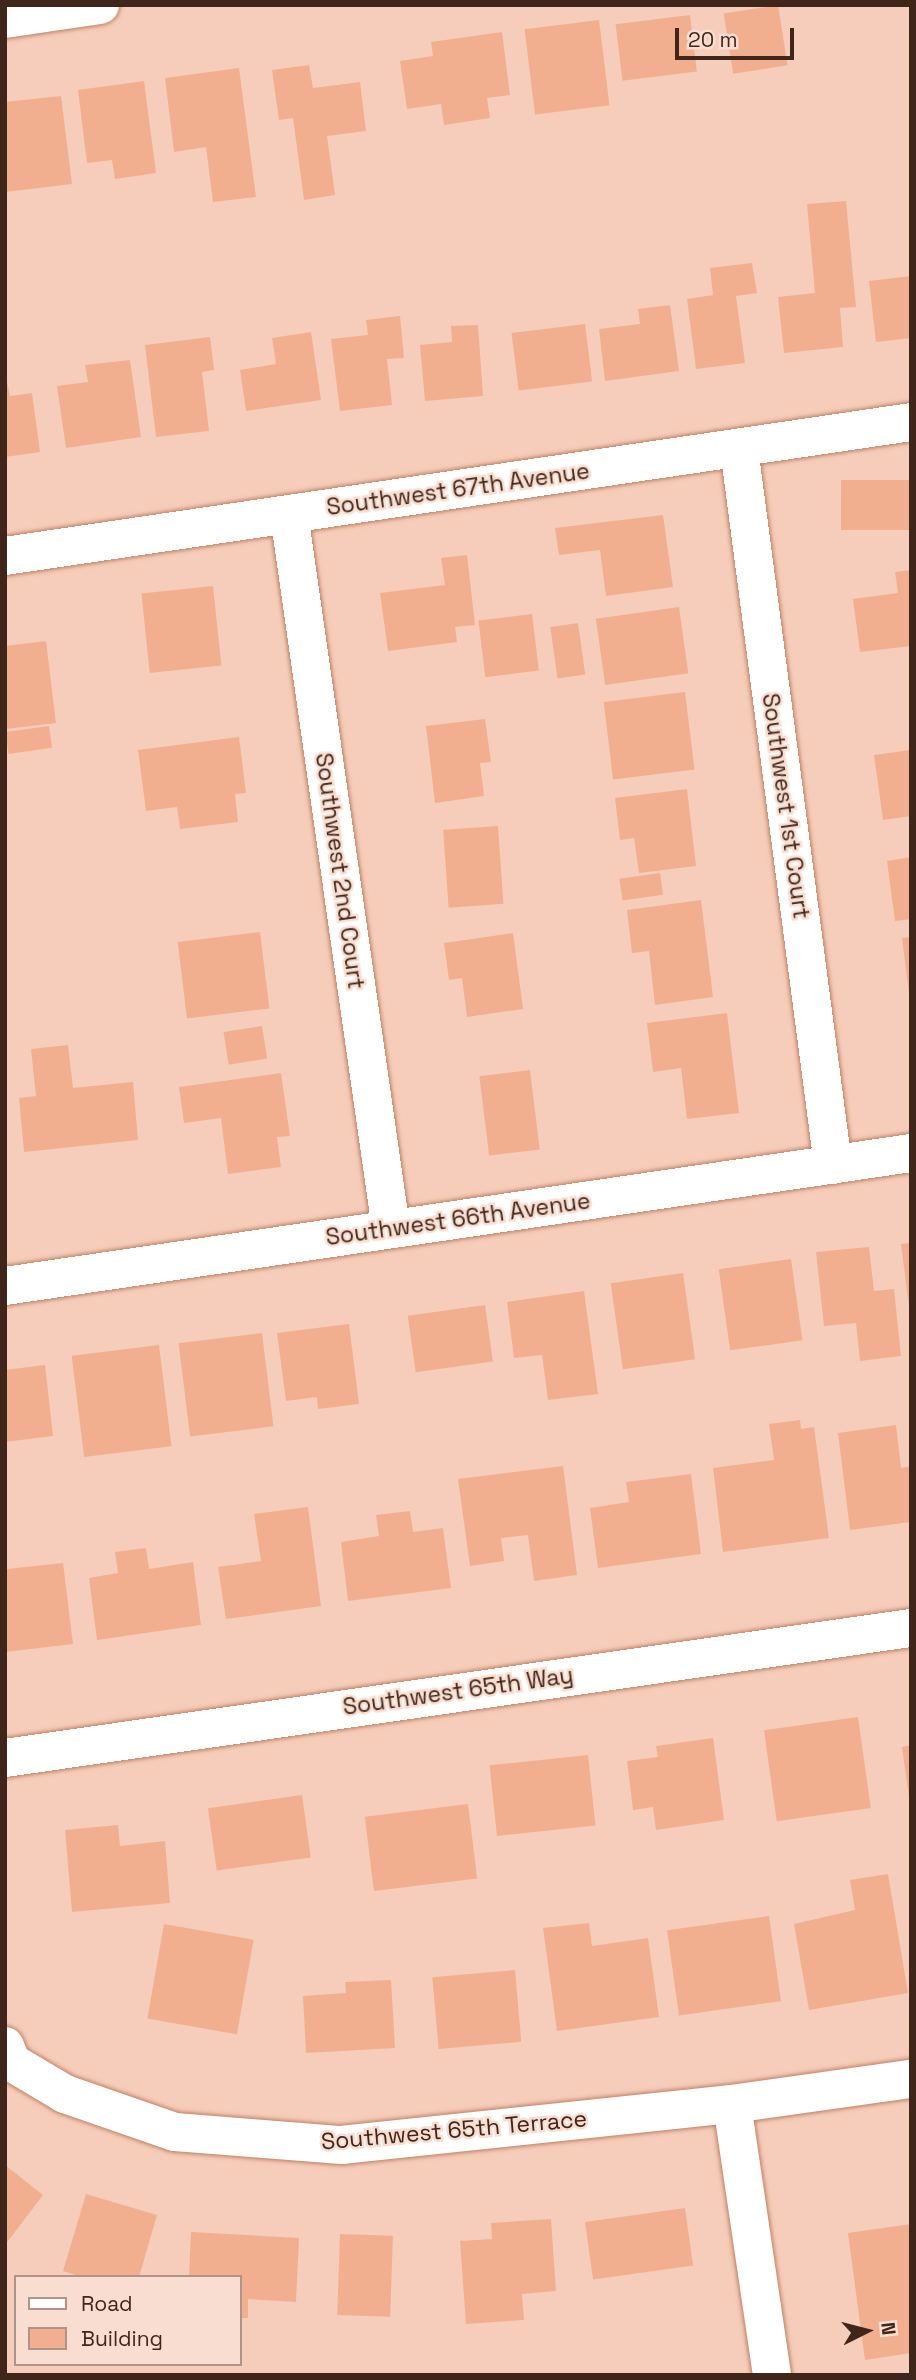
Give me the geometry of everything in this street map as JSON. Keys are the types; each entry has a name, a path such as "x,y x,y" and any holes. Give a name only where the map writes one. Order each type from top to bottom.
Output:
{"street":[{"path":"5,19 100,5"},
{"name":"Southwest 67th Avenue","path":"5,556 911,422"},
{"name":"Southwest 1st Court","path":"738,448 833,1165"},
{"name":"Southwest 2nd Court","path":"289,514 391,1229"},
{"name":"Southwest 66th Avenue","path":"5,1286 911,1153"},
{"name":"Southwest 65th Way","path":"5,1758 911,1628"},
{"name":"Southwest 65th Terrace","path":"8,2054 65,2094 175,2132 341,2145 732,2104 911,2079"},
{"path":"732,2104 772,2375"}],"building":[{"path":"778,5 788,65 733,74 724,14"},
{"path":"690,15 697,72 623,81 616,24"},
{"path":"599,20 609,105 535,114 525,29"},
{"path":"502,32 510,95 487,98 490,118 444,125 441,104 407,109 400,61 433,56 431,42"},
{"path":"309,65 313,88 360,82 366,131 327,136 335,195 304,200 293,118 279,120 272,70"},
{"path":"239,68 256,197 213,202 206,147 174,152 165,78"},
{"path":"144,81 156,173 115,179 112,160 87,163 78,90"},
{"path":"61,96 72,184 5,192 5,102"},
{"path":"846,201 856,307 840,308 843,347 784,353 778,297 815,293 807,204"},
{"path":"752,263 757,293 736,296 745,363 696,369 687,299 713,295 710,268"},
{"path":"911,276 911,338 876,342 869,281"},
{"path":"670,305 679,371 605,381 599,329 640,324 638,309"},
{"path":"400,316 404,358 387,359 392,405 340,411 331,339 368,335 366,320"},
{"path":"585,324 592,382 519,391 512,333"},
{"path":"478,325 483,396 425,401 420,345 452,342 451,326"},
{"path":"311,332 321,400 246,411 240,370 276,364 272,338"},
{"path":"210,337 214,370 202,372 209,431 156,437 145,345"},
{"path":"130,360 141,437 66,448 57,386 88,382 85,365"},
{"path":"5,372 10,396 32,393 40,452 5,457"},
{"path":"841,480 911,480 911,530 841,530"},
{"path":"663,515 673,587 606,596 600,550 559,555 555,528"},
{"path":"467,555 475,625 455,627 457,642 388,651 380,593 445,585 441,558"},
{"path":"911,570 911,646 860,652 853,599 898,593 895,572"},
{"path":"213,586 221,666 150,673 141,594"},
{"path":"679,607 688,673 605,685 596,619"},
{"path":"532,614 539,671 485,677 478,621"},
{"path":"578,623 585,674 558,678 550,627"},
{"path":"46,641 56,723 5,729 5,646"},
{"path":"685,692 695,769 613,779 604,702"},
{"path":"485,719 491,762 480,763 484,796 435,803 426,726"},
{"path":"49,726 52,748 8,754 5,732"},
{"path":"239,737 246,793 235,794 238,822 180,829 177,807 146,811 138,750"},
{"path":"911,750 911,816 883,820 874,755"},
{"path":"687,789 696,866 639,873 634,838 620,840 615,798"},
{"path":"498,826 503,904 449,908 443,830"},
{"path":"911,857 911,919 895,921 887,861"},
{"path":"660,873 663,895 622,900 619,879"},
{"path":"701,900 713,997 655,1005 649,951 632,953 627,910"},
{"path":"260,932 269,1008 187,1019 178,942"},
{"path":"513,933 523,1009 467,1017 462,978 449,980 444,943"},
{"path":"911,937 911,993 909,993 902,938"},
{"path":"727,1013 739,1113 687,1119 681,1068 653,1072 647,1023"},
{"path":"262,1026 267,1059 229,1065 223,1032"},
{"path":"68,1045 73,1088 133,1082 138,1140 24,1152 19,1098 36,1096 31,1049"},
{"path":"530,1070 540,1149 489,1156 479,1076"},
{"path":"281,1073 290,1136 277,1137 281,1167 228,1174 221,1118 184,1123 179,1087"},
{"path":"911,1243 911,1306 909,1306 901,1244"},
{"path":"869,1247 874,1291 894,1289 901,1356 860,1361 856,1323 824,1326 816,1252"},
{"path":"791,1259 802,1340 730,1350 719,1269"},
{"path":"683,1273 695,1359 623,1369 611,1283"},
{"path":"584,1291 598,1394 548,1400 542,1355 514,1358 507,1302"},
{"path":"485,1305 493,1361 416,1372 408,1316"},
{"path":"349,1324 359,1404 318,1409 317,1397 286,1401 277,1333"},
{"path":"262,1333 273,1426 190,1437 179,1343"},
{"path":"159,1345 171,1446 84,1457 72,1356"},
{"path":"45,1365 53,1436 5,1442 5,1370"},
{"path":"800,1420 801,1429 814,1427 829,1538 723,1552 713,1468 774,1460 769,1424"},
{"path":"896,1425 901,1468 911,1466 911,1522 850,1530 838,1433"},
{"path":"563,1466 577,1575 534,1581 528,1535 501,1538 504,1561 470,1566 458,1479"},
{"path":"691,1474 701,1554 598,1568 590,1508 629,1502 626,1482"},
{"path":"308,1507 321,1606 226,1619 218,1567 261,1561 254,1514"},
{"path":"410,1511 413,1532 443,1528 451,1588 348,1601 341,1542 379,1536 376,1515"},
{"path":"146,1548 149,1569 193,1562 201,1625 97,1640 89,1578 118,1573 115,1552"},
{"path":"63,1563 73,1644 5,1652 7,1569"},
{"path":"858,1717 871,1808 777,1821 764,1730"},
{"path":"713,1738 724,1820 656,1830 653,1807 633,1810 627,1761 658,1757 656,1746"},
{"path":"911,1745 911,1797 909,1797 902,1747"},
{"path":"588,1755 595,1826 497,1836 490,1765"},
{"path":"302,1795 311,1857 217,1871 208,1808"},
{"path":"468,1804 477,1878 374,1891 365,1817"},
{"path":"118,1825 120,1846 165,1841 170,1903 72,1912 65,1830"},
{"path":"888,1874 908,1993 809,2010 794,1924 855,1910 850,1880"},
{"path":"769,1916 781,2001 679,2015 667,1930"},
{"path":"589,1923 592,1946 648,1938 659,2017 557,2031 543,1928"},
{"path":"164,1924 254,1940 237,2034 147,2019"},
{"path":"515,1970 521,2042 439,2049 432,1977"},
{"path":"391,1980 395,2048 306,2053 303,1996 346,1993 345,1982"},
{"path":"5,2165 43,2195 5,2245"},
{"path":"86,2194 157,2215 140,2275 76,2275 63,2271"},
{"path":"685,2208 693,2265 593,2279 585,2222"},
{"path":"551,2219 556,2291 522,2294 524,2320 466,2324 460,2241 492,2239 491,2223"},
{"path":"911,2224 911,2353 865,2360 848,2233"},
{"path":"191,2232 299,2238 296,2302 248,2299 248,2318 242,2318 242,2275 189,2275"},
{"path":"340,2234 393,2236 390,2317 337,2315"}]}
